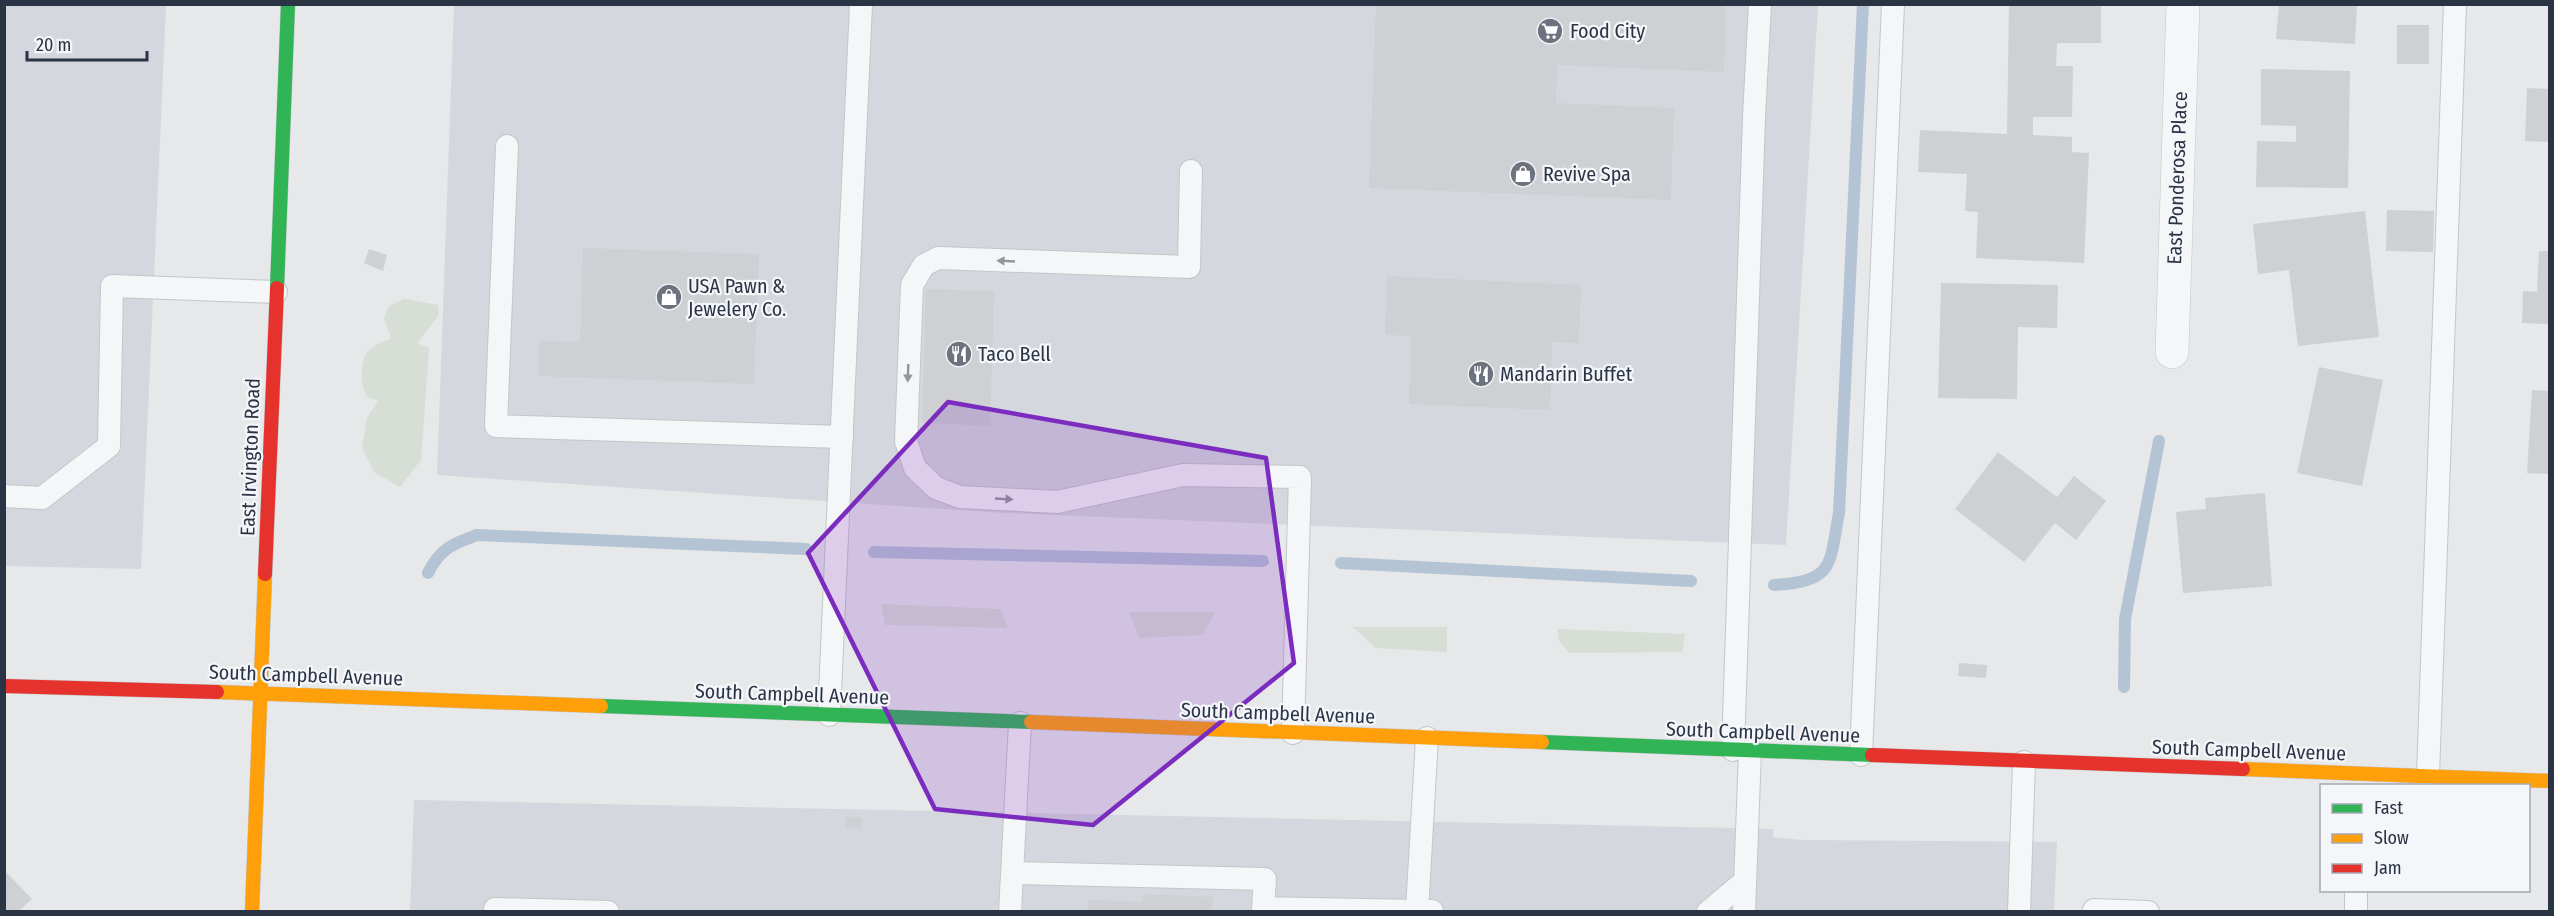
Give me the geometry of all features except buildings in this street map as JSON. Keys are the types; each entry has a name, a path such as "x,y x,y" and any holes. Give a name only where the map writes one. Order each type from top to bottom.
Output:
{"main road":[{"name":"East Irvington Road","path":"252,912 288,4"},
{"name":"South Campbell Avenue","path":"4,686 260,693 1862,755 2361,779 2428,776 2550,781"}],"street":[{"name":"East Ponderosa Place","path":"2172,351 2183,4"}],"lane":[{"path":"829,715 861,4"},
{"path":"1744,912 1741,751 1754,117 1760,4"},
{"path":"1862,755 1893,4"},
{"path":"2428,776 2455,4"},
{"path":"507,146 496,426 842,437"},
{"path":"1191,171 1189,267 938,258 924,265 912,285 906,441 915,468 936,488 960,497 1057,502 1184,476 1300,477 1293,733"},
{"path":"4,496 42,498 110,447 112,286 276,292"},
{"path":"1010,912 1020,723"},
{"path":"1417,911 1427,738"},
{"path":"2019,912 2024,762"},
{"path":"1012,873 1265,879 1263,908 1433,912"},
{"path":"1708,912 1745,881"},
{"path":"2356,892 2356,912"},
{"path":"495,912 495,909 608,912"},
{"path":"2094,910 2148,912"}],"highlighted area":[{"path":"948,402 1266,458 1294,663 1093,825 935,809 808,553"}],"shaded area":[{"path":"5,5 166,5 141,569 5,566"},
{"path":"454,5 1818,5 1786,545 1003,513 437,475"},
{"path":"404,299 438,305 439,315 417,343 429,348 421,460 400,487 374,472 362,447 367,418 378,400 368,398 365,393 362,367 369,350 391,338 384,318 389,306"},
{"path":"881,604 1000,609 1008,628 885,625"},
{"path":"1129,612 1215,612 1203,635 1139,638"},
{"path":"1353,627 1447,627 1447,652 1376,648"},
{"path":"1557,629 1685,634 1682,652 1569,653 1559,641"},
{"path":"414,800 1773,829 1773,837 1802,840 2057,842 2054,912 410,912"}],"waterway":[{"path":"1774,585 1808,580 1826,567 1833,546 1839,513 1863,4"},
{"path":"2124,687 2125,619 2159,441"},
{"path":"428,573 437,558 448,548 477,535 806,549"},
{"path":"874,552 1263,561"},
{"path":"1341,563 1691,581"}],"traffic: fast":[{"path":"277,288 288,4"},
{"path":"601,706 1031,722"},
{"path":"1542,742 1872,755"}],"traffic: slow":[{"path":"252,912 265,574"},
{"path":"217,692 601,706"},
{"path":"1031,722 1542,742"},
{"path":"2243,769 2550,781"}],"traffic: jam":[{"path":"265,574 277,288"},
{"path":"4,686 217,692"},
{"path":"1872,755 2243,769"}],"place":[{"name":"Food City","path":"1550,31"},
{"name":"Revive Spa","path":"1523,174"},
{"name":"USA Pawn & Jewelery Co.","path":"669,297"},
{"name":"Taco Bell","path":"959,354"},
{"name":"Mandarin Buffet","path":"1481,374"}]}
